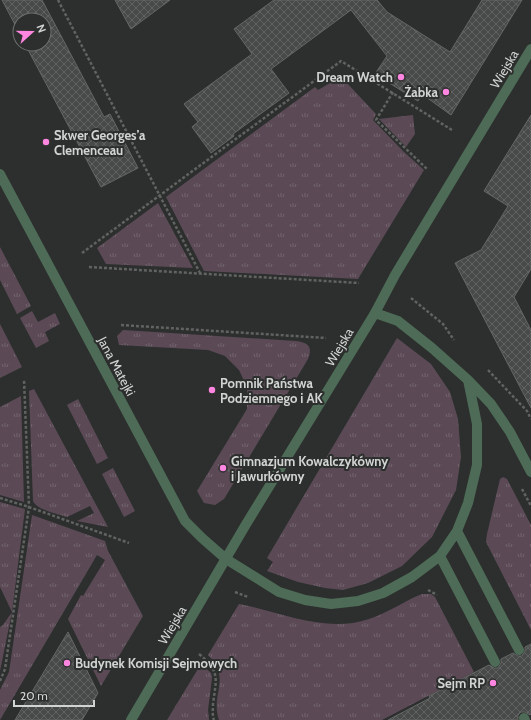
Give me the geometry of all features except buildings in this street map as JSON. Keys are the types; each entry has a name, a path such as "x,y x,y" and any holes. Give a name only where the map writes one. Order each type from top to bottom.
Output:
{"street":[{"name":"Wiejska","path":"131,720 226,559 375,313 395,275 530,54"},
{"name":"Jana Matejki","path":"0,174 185,521 226,559 279,592 305,600 331,604 358,601 383,593 412,576 440,556"},
{"path":"375,313 398,321 432,348 468,380 491,404 510,432 531,472"},
{"path":"468,380 477,424 477,464 468,503 457,531 440,556 495,662"},
{"path":"457,531 519,650"}],"path":[{"path":"58,0 200,273"},
{"path":"82,253 341,60 452,130"},
{"path":"393,92 376,120 428,170"},
{"path":"89,266 359,283"},
{"path":"411,298 443,324"},
{"path":"121,325 326,338"},
{"path":"0,681 6,670 30,507 24,379"},
{"path":"228,470 241,478"},
{"path":"521,487 531,506"},
{"path":"0,498 30,507 129,543"},
{"path":"424,590 429,589 440,596"},
{"path":"199,654 209,662 216,675 213,708 214,720"}],"green space":[{"path":"337,79 344,80 376,114 373,120 424,170 358,279 204,271 166,197 315,87 318,90"},
{"path":"413,115 415,134 406,147 379,119"},
{"path":"158,203 193,268 106,264 97,248"},
{"path":"0,247 31,306 17,314 0,280"},
{"path":"32,311 38,322 55,313 60,324 45,332 49,341 36,348 20,318"},
{"path":"0,324 22,367 0,378"},
{"path":"123,330 296,341 306,344 310,348 308,359 224,499 215,505 204,503 197,491 247,409 247,387 239,370 225,356 208,350 119,345 117,336"},
{"path":"397,338 431,364 450,392 458,419 461,457 456,490 432,537 402,566 368,583 343,590 298,582 267,571 273,562 267,558"},
{"path":"34,389 108,527 77,521 94,513 90,506 67,517 43,509 33,501 29,391"},
{"path":"21,396 24,502 0,495 0,407"},
{"path":"78,399 108,458 97,464 67,405"},
{"path":"113,468 135,511 124,517 102,474"},
{"path":"503,477 507,479 531,525 531,630 486,542 500,479"},
{"path":"0,502 25,509 12,612 0,587"},
{"path":"32,515 105,541 108,551 143,616 101,686 68,619 81,595 83,596 105,560 97,555 0,720 0,690 9,672"},
{"path":"422,594 431,594 435,597 474,672 382,720 219,720 217,702 220,679 219,672 208,655 239,604 304,620 336,624 353,623 369,619 383,614"},
{"path":"12,612 0,671 0,627"},
{"path":"201,664 211,673 212,678 208,710 209,720 167,720"}],"place":[{"name":"Dream Watch","path":"401,77"},
{"name":"Żabka","path":"446,92"},
{"name":"Skwer Georges’a Clemenceau","path":"46,142"},
{"name":"Pomnik Państwa Podziemnego i AK","path":"212,390"},
{"name":"Gimnazjum Kowalczykówny i Jawurkówny","path":"223,468"},
{"name":"Budynek Komisji Sejmowych","path":"67,663"},
{"name":"Sejm RP","path":"493,683"}]}
